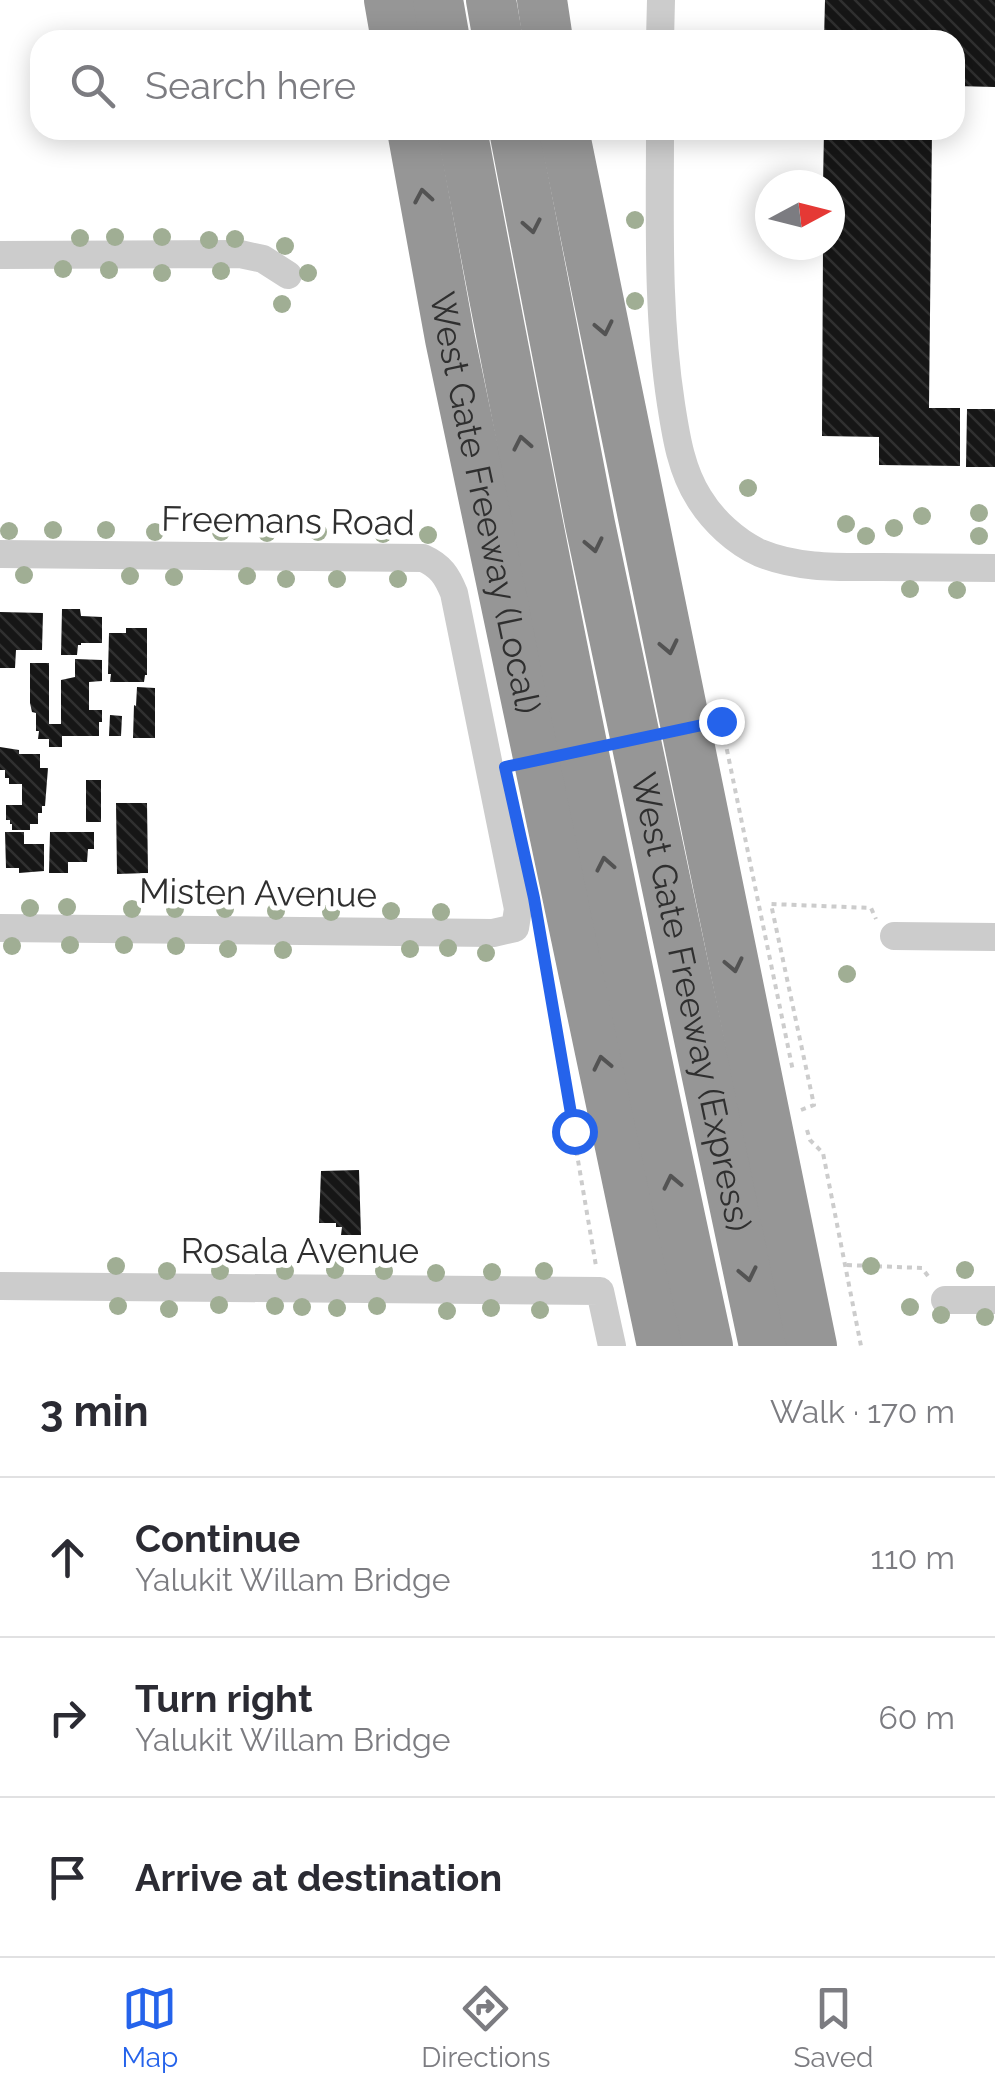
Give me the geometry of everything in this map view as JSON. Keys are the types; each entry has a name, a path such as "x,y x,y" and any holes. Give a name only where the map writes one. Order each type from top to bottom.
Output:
{"highway":[{"path":"389,0 394,30"},
{"path":"438,0 443,30"},
{"path":"491,0 496,30"},
{"path":"542,0 546,30"},
{"name":"West Gate Freeway (Local)","path":"414,140 450,340 662,1346"},
{"name":"West Gate Freeway (Express)","path":"464,140 607,876 708,1346"},
{"name":"West Gate Freeway (Express)","path":"516,140 594,542 764,1346"},
{"path":"566,140 812,1346"},
{"path":"636,1227 650,1346"}],"street":[{"path":"660,0 660,30"},
{"path":"660,140 660,302 667,377 683,465 698,497 742,543 785,560 841,567 995,568"},
{"path":"0,255 240,254 263,259 288,275"},
{"name":"Freemans Road","path":"0,554 423,558 437,564 448,576 454,593 518,908 515,928"},
{"name":"Misten Avenue","path":"0,928 494,933 515,928"},
{"path":"894,936 995,937"},
{"name":"Rosala Avenue","path":"0,1286 600,1290"},
{"path":"600,1290 612,1346"},
{"path":"945,1300 995,1300"}],"path":[{"path":"600,1290 534,898 505,767 721,721 793,1072"},
{"path":"801,1110 814,1104 772,904 871,908 875,918 894,936"},
{"path":"806,1125 810,1140 823,1154 862,1346"},
{"path":"847,1265 922,1268 945,1300"}],"building":[{"path":"825,0 995,0 995,87 965,86 965,30 824,30"},
{"path":"824,140 932,140 929,408 960,408 960,466 879,465 879,437 822,436 823,260 845,260 845,170 823,170"},
{"path":"967,409 995,409 995,467 966,467"},
{"path":"62,609 80,609 81,616 102,617 102,643 81,643 77,655 61,655"},
{"path":"0,612 43,613 42,650 16,650 15,668 0,668"},
{"path":"126,628 147,628 144,682 110,682 109,633 126,633"},
{"path":"75,659 102,660 102,681 89,682 89,710 102,710 99,736 62,736 62,747 49,747 49,739 38,739 36,731 36,713 30,703 30,663 49,663 49,724 61,724 61,680 75,677"},
{"path":"137,687 155,688 155,738 133,738"},
{"path":"110,715 122,716 121,736 109,736"},
{"path":"0,747 19,750 19,754 40,754 40,768 48,768 45,806 38,813 38,824 30,824 30,830 12,830 10,820 6,820 6,805 22,805 22,784 9,784 5,770 0,770"},
{"path":"86,780 101,780 101,822 86,822"},
{"path":"116,803 147,803 148,873 117,874"},
{"path":"5,832 24,832 24,844 44,844 44,871 19,873 19,868 6,868"},
{"path":"50,832 94,832 94,849 88,849 87,862 68,862 68,873 49,873"},
{"path":"359,1170 361,1235 341,1235 342,1227 336,1227 336,1223 319,1223 321,1171"}],"route":[{"path":"574,1131 534,898 505,767 721,721"}]}
